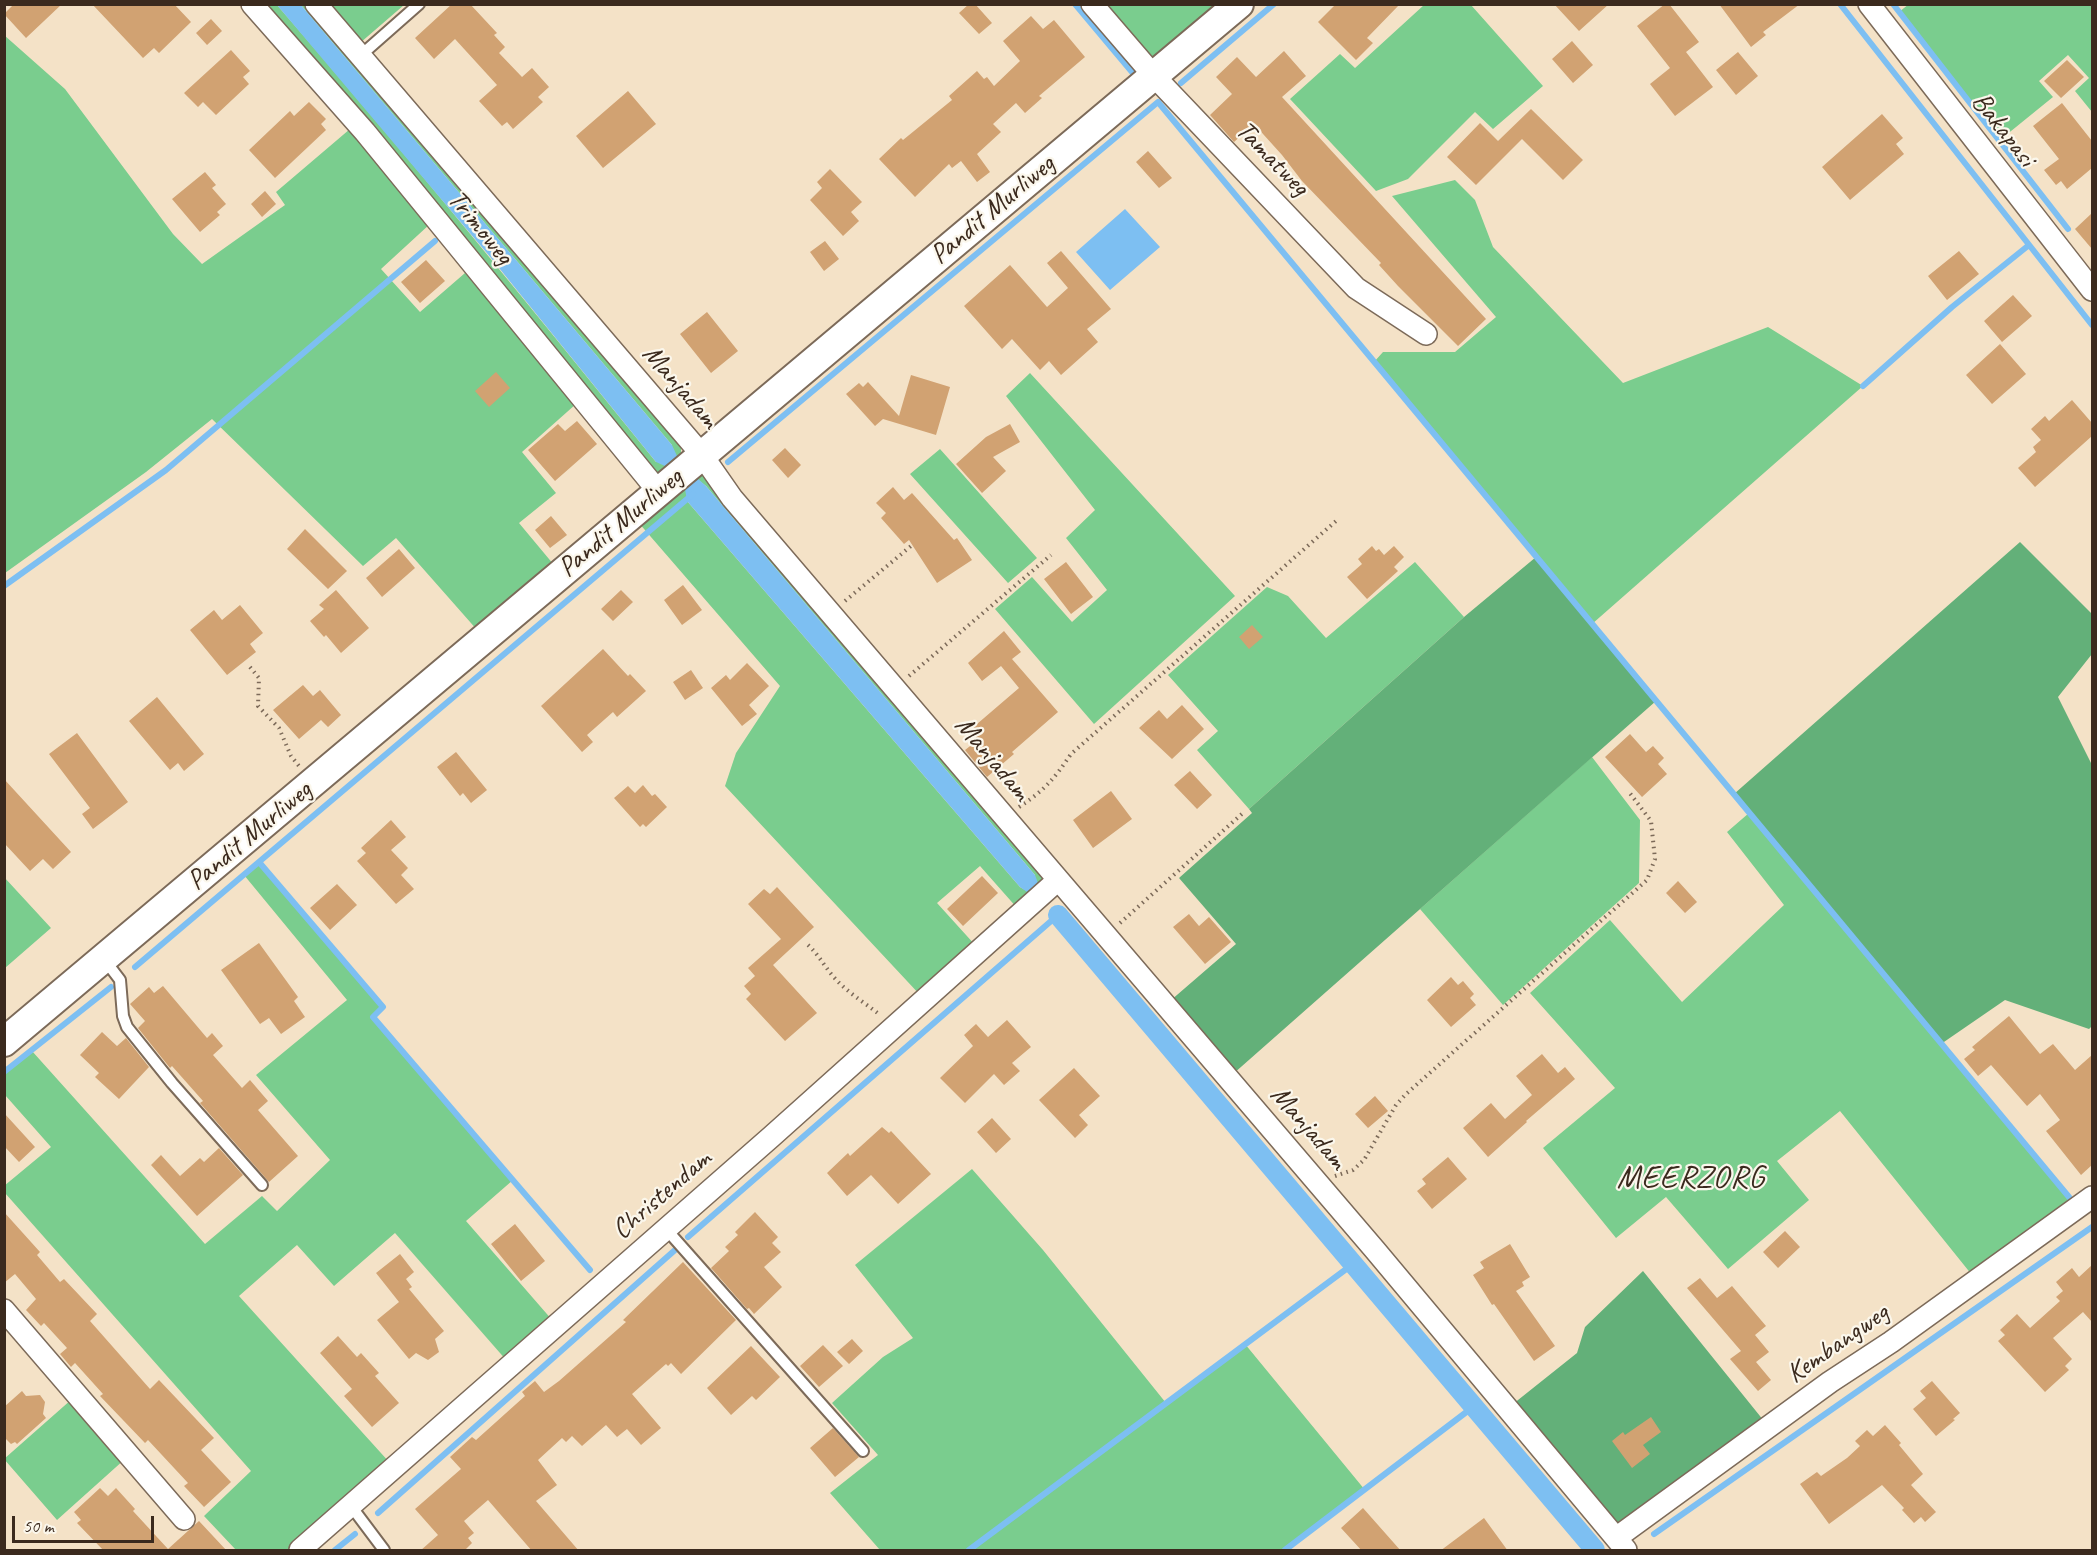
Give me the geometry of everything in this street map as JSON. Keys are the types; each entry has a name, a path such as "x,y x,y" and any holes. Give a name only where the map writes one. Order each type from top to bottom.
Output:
{"street":[{"name":"Trimoweg","path":"252,4 372,142 661,489"},
{"name":"Manjadam","path":"316,4 697,459 1317,1182 1621,1544"},
{"name":"Tamatweg","path":"1092,4 1154,76 1356,288 1426,334"},
{"name":"Pandit Murliweg","path":"4,1042 1239,4"},
{"name":"Bakapasi","path":"1869,4 2090,284"},
{"name":"Christendam","path":"300,1551 894,1028 1058,880"},
{"name":"Kembangweg","path":"1621,1544 1830,1382 1891,1342 2092,1197"},
{"path":"4,1310 184,1519"}],"lane":[{"path":"360,56 419,4"},
{"path":"103,959 120,980 123,1016 127,1027 172,1083 262,1185"},
{"path":"666,1229 863,1451"},
{"path":"351,1506 384,1551"}],"path":[{"path":"1004,817 1041,793 1060,771 1071,753 1336,521"},
{"path":"830,613 911,546"},
{"path":"895,688 1051,555"},
{"path":"250,667 259,678 258,706 279,728 291,756 313,783"},
{"path":"1317,1182 1353,1170 1358,1166 1364,1160 1395,1104 1647,880 1655,859 1651,821 1629,792"},
{"path":"1106,935 1244,812"},
{"path":"808,945 848,991 894,1028"}],"green space":[{"path":"1909,4 2092,5 2092,112 2075,91 2089,78 2068,55 2039,81 2053,97 2000,140 1899,12"},
{"path":"262,5 277,5 468,232 656,462 672,445 301,5 308,5 681,443 681,461 658,475"},
{"path":"326,5 404,5 360,43"},
{"path":"1099,5 1224,5 1155,58 1147,56"},
{"path":"1424,5 1471,5 1543,86 1493,129 1475,112 1408,179 1376,191 1290,99 1340,54 1355,68"},
{"path":"4,35 65,89 173,234 202,264 285,205 276,192 350,129 430,224 381,269 420,312 465,273 576,404 522,452 556,493 519,523 554,565 478,631 396,538 363,566 212,419 146,472 5,573"},
{"path":"1455,180 1475,200 1493,247 1623,383 1768,327 1863,386 1592,624 1374,362 1383,352 1455,352 1496,317 1392,196"},
{"path":"1030,373 1235,596 1094,724 995,609 1032,577 1072,622 1107,590 1066,538 1095,510 1006,396"},
{"path":"940,449 1037,558 1008,583 910,474"},
{"path":"697,473 704,476 1045,879 1018,909 980,866 937,903 976,946 921,996 725,786 736,753 780,686 638,522","holes":["697,479 706,486 1035,875 1027,891 1020,887 687,501"]},
{"path":"2020,542 2092,614 2092,654 2058,697 2092,765 2092,1026 2089,1029 2005,1000 1941,1044 1734,794"},
{"path":"1536,557 1656,701 1233,1074 1170,1001 1236,944 1179,878 1252,813 1249,809 1464,617"},
{"path":"1415,562 1464,617 1249,809 1197,750 1218,731 1168,675 1267,587 1288,596 1326,638"},
{"path":"1592,757 1640,820 1639,883 1503,1005 1420,909"},
{"path":"1749,813 2073,1203 1972,1275 1840,1111 1777,1161 1809,1200 1728,1269 1666,1197 1616,1238 1543,1148 1615,1088 1530,993 1610,920 1682,1002 1784,905 1727,832"},
{"path":"259,862 383,1007 373,1018 513,1180 466,1221 553,1321 507,1361 395,1233 334,1286 297,1245 239,1296 390,1463 293,1550 236,1550 204,1516 251,1471 5,1193 4,1186 51,1147 5,1095 5,1072 32,1051 205,1244 262,1196 277,1211 330,1160 256,1075 347,1000 244,875"},
{"path":"4,877 51,928 5,968 4,968"},
{"path":"972,1169 1043,1250 1166,1403 1245,1344 1365,1490 1285,1550 880,1550 830,1493 878,1455 832,1403 883,1357 913,1338 855,1265"},
{"path":"1643,1271 1764,1421 1618,1526 1513,1404 1577,1353 1585,1327"},
{"path":"72,1399 125,1459 57,1520 4,1459"}],"water":[{"path":"277,5 301,5 672,445 677,456 665,466 656,462 491,258"},
{"path":"1125,209 1160,247 1110,290 1076,252"},
{"path":"697,478 1035,875 1038,883 1027,892 1020,887 687,501 685,489"}],"building":[{"path":"14,4 62,4 26,38 4,14"},
{"path":"92,4 174,4 191,22 159,53 154,48 143,58"},
{"path":"452,4 470,4 497,33 494,35 505,47 499,53 522,77 532,68 549,87 538,97 543,102 513,129 507,122 502,126 479,101 497,85 455,39 434,59 415,38"},
{"path":"969,4 975,4 992,23 979,34 959,13"},
{"path":"1336,4 1400,4 1367,38 1373,43 1356,60 1318,22"},
{"path":"1554,4 1609,4 1579,31"},
{"path":"1665,4 1669,4 1699,42 1686,52 1713,87 1675,116 1650,84 1670,68 1637,26"},
{"path":"1719,4 1800,4 1763,32 1766,35 1751,47"},
{"path":"1031,16 1043,29 1054,20 1085,57 1039,96 1042,98 1025,113 1016,103 993,124 1001,132 977,154 990,172 977,182 961,161 952,168 949,164 915,197 879,159 901,138 903,140 952,100 949,96 977,71 984,79 987,77 994,86 1020,61 1003,41"},
{"path":"211,19 222,31 207,45 196,33"},
{"path":"1572,41 1593,65 1573,83 1552,59"},
{"path":"231,50 250,71 243,77 249,84 216,115 203,102 198,107 184,93"},
{"path":"1284,51 1306,76 1282,97 1486,319 1458,346 1398,286 1379,265 1381,263 1302,181 1254,124 1234,142 1210,115 1232,94 1216,77 1237,57 1256,77"},
{"path":"1738,52 1758,76 1736,95 1716,70"},
{"path":"2067,60 2084,77 2061,98 2044,81"},
{"path":"628,91 656,124 603,168 576,136"},
{"path":"309,102 326,119 321,124 326,130 275,178 249,150 290,111 294,116"},
{"path":"2062,103 2092,141 2092,168 2067,189 2061,181 2056,185 2044,170 2059,159 2033,126"},
{"path":"1531,109 1583,160 1563,180 1522,139 1476,185 1447,157 1480,123 1498,141"},
{"path":"1882,114 1903,138 1896,144 1904,154 1850,200 1822,167"},
{"path":"1148,151 1172,178 1159,188 1136,162"},
{"path":"830,169 862,202 851,212 859,221 843,236 810,200 822,188 817,182"},
{"path":"205,172 216,185 212,188 226,204 217,212 220,215 200,232 172,199"},
{"path":"265,191 276,204 262,217 251,204"},
{"path":"2092,213 2092,249 2075,229"},
{"path":"825,241 839,259 824,271 810,252"},
{"path":"1061,251 1111,309 1087,329 1098,342 1061,375 1049,361 1040,370 1012,339 1002,349 964,306 1010,265 1047,307 1068,288 1047,263"},
{"path":"1959,251 1979,274 1947,300 1928,276"},
{"path":"426,260 445,281 420,303 401,282"},
{"path":"2013,295 2032,316 2002,342 1984,321"},
{"path":"707,312 738,351 711,373 680,334"},
{"path":"2000,344 2026,374 1992,404 1966,375"},
{"path":"496,372 510,388 489,407 475,391"},
{"path":"911,375 950,387 936,435 883,419 875,426 846,394 859,383 863,387 868,382 899,416"},
{"path":"2072,400 2092,423 2092,436 2035,487 2018,468 2036,452 2033,447 2041,440 2031,429 2045,416 2049,421"},
{"path":"577,421 597,444 555,481 528,450 558,424 565,431"},
{"path":"1010,424 1020,442 993,457 1006,471 982,493 956,464 986,437"},
{"path":"785,448 801,465 788,478 772,460"},
{"path":"893,487 904,500 912,493 954,540 957,538 972,560 937,583 909,540 904,544 881,518 886,513 876,503"},
{"path":"551,516 567,535 550,548 535,530"},
{"path":"305,529 347,571 328,589 287,549"},
{"path":"1372,546 1384,555 1394,546 1404,557 1394,567 1398,571 1367,599 1347,577 1362,564 1358,559"},
{"path":"399,549 415,568 382,597 366,578"},
{"path":"1066,562 1093,597 1071,614 1044,579"},
{"path":"683,585 702,610 682,625 664,600"},
{"path":"336,590 369,628 341,653 310,621 324,609 319,605"},
{"path":"621,590 633,602 613,621 601,609"},
{"path":"240,605 263,633 250,644 256,652 227,675 190,630 214,610 222,620"},
{"path":"1252,625 1263,637 1249,649 1239,637"},
{"path":"1004,631 1021,652 1012,659 1058,712 987,777 965,750 978,740 970,730 1019,688 1001,666 982,681 968,663"},
{"path":"603,649 628,676 630,674 646,691 617,717 613,712 587,735 593,742 582,752 541,706"},
{"path":"747,663 769,686 749,705 757,714 742,726 711,688 726,675 730,680"},
{"path":"691,670 703,688 685,700 673,682"},
{"path":"303,685 313,696 320,690 341,715 328,727 321,720 299,739 273,710"},
{"path":"157,697 204,754 184,771 178,763 170,770 129,721"},
{"path":"1182,705 1204,729 1172,759 1139,728 1159,710 1167,719"},
{"path":"77,733 128,802 93,829 82,814 90,808 49,754"},
{"path":"1630,734 1646,752 1653,746 1664,758 1658,764 1667,774 1642,797 1605,757"},
{"path":"456,752 487,790 471,803 463,793 460,796 437,767"},
{"path":"1190,771 1212,795 1197,809 1174,785"},
{"path":"4,779 71,852 53,869 43,859 30,871 4,843"},
{"path":"643,785 652,796 655,794 667,807 646,827 643,824 640,827 614,798 628,786 635,793"},
{"path":"1111,791 1132,819 1093,848 1073,820"},
{"path":"391,820 406,837 391,850 408,868 401,875 414,889 396,904 357,861 366,853 361,848"},
{"path":"982,876 998,893 963,926 947,909"},
{"path":"1678,881 1697,902 1685,913 1666,893"},
{"path":"337,884 357,905 330,930 310,908"},
{"path":"777,887 814,927 773,965 817,1013 785,1041 746,999 751,994 744,986 755,976 748,968 781,939 748,904 764,889 770,894"},
{"path":"1189,914 1199,926 1209,917 1231,942 1205,964 1173,927"},
{"path":"259,943 298,997 294,1001 305,1017 281,1034 269,1018 260,1024 221,970"},
{"path":"1451,977 1458,985 1463,981 1474,994 1470,998 1476,1005 1451,1027 1427,1000"},
{"path":"163,986 207,1038 212,1033 223,1046 213,1055 242,1088 250,1080 268,1101 258,1110 298,1156 269,1182 200,1103 203,1101 172,1066 170,1068 138,1028 145,1021 130,1004 149,987 154,993"},
{"path":"2009,1016 2040,1054 2053,1044 2075,1070 2092,1055 2092,1165 2081,1175 2046,1131 2060,1120 2040,1094 2027,1106 1991,1065 1978,1076 1964,1059 1975,1050 1972,1047"},
{"path":"1007,1020 1031,1047 1012,1063 1020,1071 1004,1085 994,1074 965,1103 940,1078 973,1046 964,1035 976,1024 988,1037"},
{"path":"102,1032 117,1046 126,1038 149,1067 119,1099 95,1077 99,1073 80,1055"},
{"path":"1542,1054 1558,1073 1565,1067 1575,1079 1488,1157 1463,1128 1491,1103 1505,1119 1532,1095 1516,1076"},
{"path":"1074,1068 1100,1096 1079,1115 1088,1125 1075,1138 1039,1100"},
{"path":"1375,1096 1388,1111 1368,1128 1355,1114"},
{"path":"4,1113 35,1147 19,1162 4,1146"},
{"path":"992,1118 1011,1139 996,1153 977,1132"},
{"path":"882,1127 889,1133 891,1131 931,1174 898,1204 871,1175 847,1196 827,1173 848,1153 850,1156"},
{"path":"219,1148 243,1175 197,1216 151,1165 161,1155 180,1176 200,1158 204,1162"},
{"path":"1448,1157 1467,1179 1432,1209 1417,1191 1426,1184 1422,1179"},
{"path":"4,1212 40,1252 37,1255 60,1282 64,1279 97,1314 90,1321 150,1389 159,1380 214,1438 201,1450 231,1482 204,1507 184,1486 188,1483 148,1440 145,1443 100,1396 103,1394 75,1363 71,1367 60,1354 67,1348 44,1323 41,1326 26,1310 36,1299 15,1274 4,1283"},
{"path":"755,1212 778,1237 772,1243 781,1252 764,1267 782,1287 754,1314 711,1268 729,1251 725,1247 738,1235 735,1232"},
{"path":"515,1224 545,1261 521,1281 491,1244"},
{"path":"1785,1231 1800,1247 1778,1268 1763,1252"},
{"path":"1510,1244 1530,1277 1522,1282 1524,1286 1516,1291 1555,1346 1534,1361 1494,1304 1492,1305 1473,1275 1484,1268 1480,1262"},
{"path":"400,1254 414,1272 406,1279 412,1287 409,1289 444,1331 435,1339 439,1352 428,1360 416,1353 409,1359 377,1320 399,1302 376,1273"},
{"path":"683,1262 736,1320 681,1374 671,1363 668,1366 666,1364 632,1394 661,1428 641,1445 627,1429 617,1437 606,1425 582,1446 572,1436 566,1442 562,1438 538,1460 557,1485 536,1501 579,1551 532,1551 488,1500 464,1521 474,1533 468,1538 472,1543 464,1551 420,1551 438,1535 415,1509 461,1469 450,1457 472,1437 476,1440 525,1396 522,1392 535,1381 544,1392 559,1381 626,1322 623,1320"},
{"path":"2092,1265 2092,1322 2083,1312 2053,1338 2072,1359 2065,1366 2069,1370 2045,1392 1998,1341 2005,1335 2000,1330 2017,1314 2030,1328 2060,1301 2056,1297 2063,1291 2056,1282 2072,1268 2079,1277"},
{"path":"1700,1278 1717,1298 1732,1286 1766,1326 1755,1335 1769,1352 1756,1362 1771,1380 1758,1391 1730,1359 1741,1351 1687,1288"},
{"path":"338,1336 357,1357 361,1353 379,1373 375,1376 399,1403 372,1427 344,1396 352,1389 320,1353"},
{"path":"852,1339 863,1351 849,1364 837,1352"},
{"path":"823,1345 843,1366 819,1387 800,1366"},
{"path":"751,1346 780,1377 756,1400 752,1396 731,1415 707,1388"},
{"path":"1932,1381 1960,1413 1936,1436 1913,1409 1926,1398 1920,1391"},
{"path":"22,1391 26,1396 40,1395 45,1402 43,1414 46,1418 17,1444 15,1442 11,1444 4,1437 4,1407"},
{"path":"1651,1417 1661,1432 1643,1445 1650,1454 1632,1468 1612,1441 1623,1432 1625,1435"},
{"path":"1885,1425 1923,1474 1911,1485 1936,1512 1925,1522 1921,1517 1914,1523 1902,1510 1904,1508 1882,1485 1829,1524 1800,1484 1817,1472 1821,1476 1847,1458 1860,1446 1855,1441 1867,1430 1873,1436"},
{"path":"833,1428 859,1457 835,1477 810,1448"},
{"path":"100,1488 108,1496 116,1488 135,1509 133,1511 168,1549 199,1521 227,1551 104,1551 77,1523 81,1520 74,1512"},
{"path":"1363,1508 1401,1551 1362,1551 1341,1528"},
{"path":"1484,1518 1508,1551 1440,1551"}],"waterway":[{"path":"1075,4 1132,72"},
{"path":"1181,83 1274,4"},
{"path":"1840,4 2092,325"},
{"path":"1893,4 2068,229"},
{"path":"728,462 1158,102 2069,1197"},
{"path":"4,586 166,470 435,241"},
{"path":"1863,386 1952,307 2029,245"},
{"path":"135,967 693,494"},
{"path":"259,862 383,1007 373,1017 590,1270"},
{"path":"688,1237 1058,915"},
{"path":"1058,915 1595,1550"},
{"path":"4,1072 111,987"},
{"path":"1654,1534 2092,1227"},
{"path":"378,1513 675,1250"},
{"path":"969,1550 1353,1264"},
{"path":"1285,1550 1473,1407"},
{"path":"335,1550 355,1534"}],"district":[{"name":"MEERZORG","path":"1691,1179"}]}
